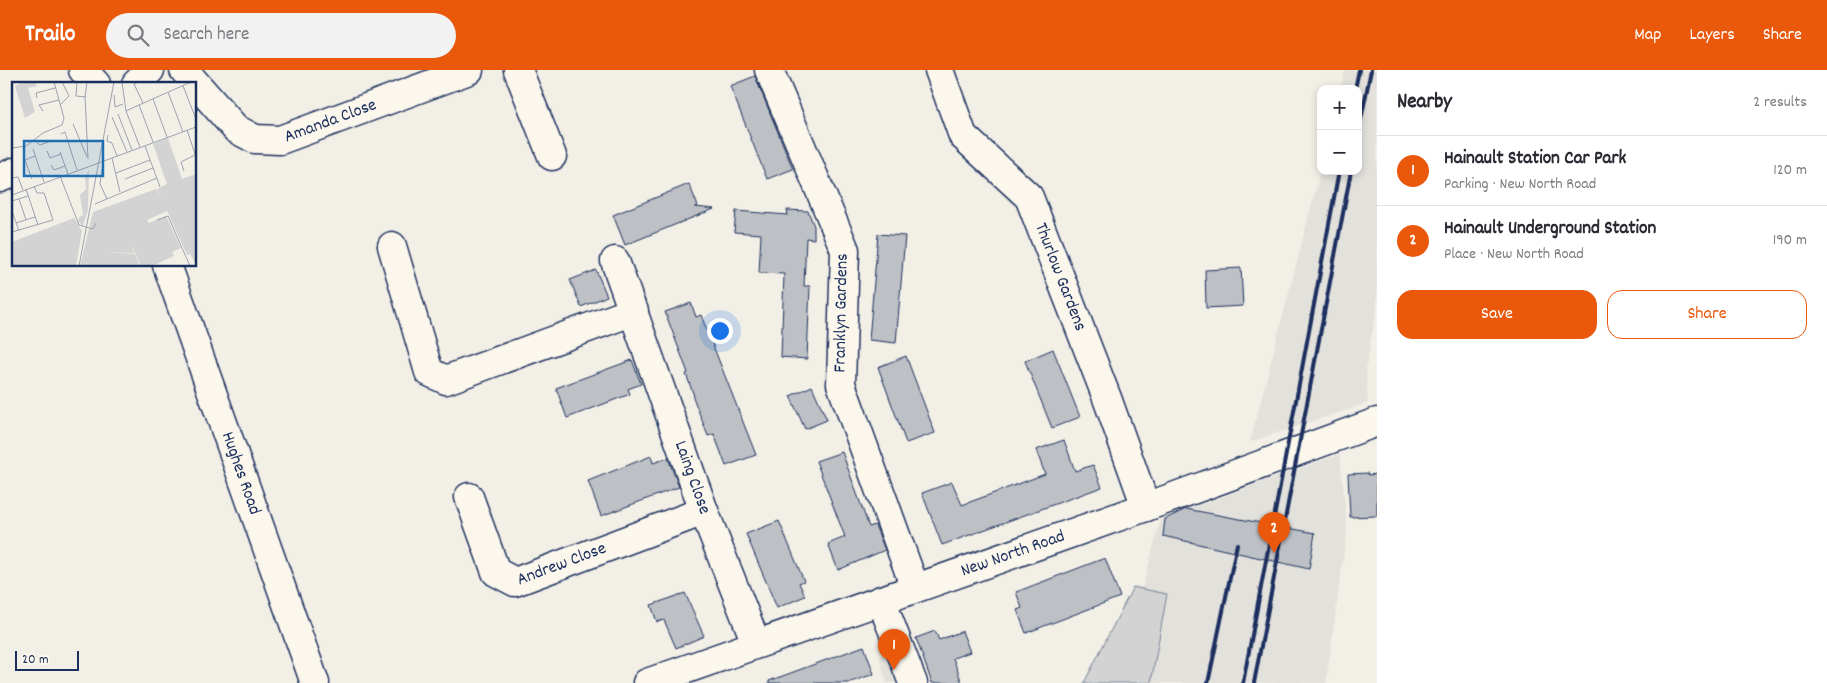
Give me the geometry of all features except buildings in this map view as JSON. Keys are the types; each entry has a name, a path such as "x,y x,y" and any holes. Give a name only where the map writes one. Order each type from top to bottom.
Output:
{"street":[{"path":"82,70 94,82"},
{"path":"138,82 150,70"},
{"name":"Amanda Close","path":"184,70 195,82"},
{"name":"Amanda Close","path":"196,84 236,129 254,139 280,140 470,70"},
{"path":"518,70 552,156"},
{"name":"Franklyn Gardens","path":"769,70 845,250 841,384 915,588"},
{"name":"Thurlow Gardens","path":"939,70 963,136 1029,197 1107,398 1146,507"},
{"path":"0,178 12,173"},
{"path":"392,246 429,372 446,380 634,311"},
{"name":"Laing Close","path":"615,261 704,511 756,643"},
{"name":"Hughes Road","path":"166,266 315,683"},
{"name":"New North Road","path":"647,683 1146,507 1377,422"},
{"name":"Andrew Close","path":"469,497 496,572 515,582 704,511"},
{"path":"881,600 913,683"}],"shaded area":[{"path":"1345,70 1377,70 1377,307 1366,367 1368,403 1250,442 1319,175 1362,175 1362,85 1342,85"},
{"path":"1340,454 1347,530 1326,683 1101,683 1121,667 1161,519"},
{"path":"1133,587 1167,594 1151,683 1084,683"},
{"path":"898,647 910,683 887,683 879,657"}],"railway":[{"path":"1356,85 1359,70"},
{"path":"1359,130 1371,70"},
{"path":"1243,683 1338,175"},
{"path":"1254,683 1350,175"},
{"path":"1208,683 1237,544"}],"place":[{"name":"Hainault Underground Station","path":"1274,553"},
{"name":"Hainault Station Car Park","path":"894,670"}]}
